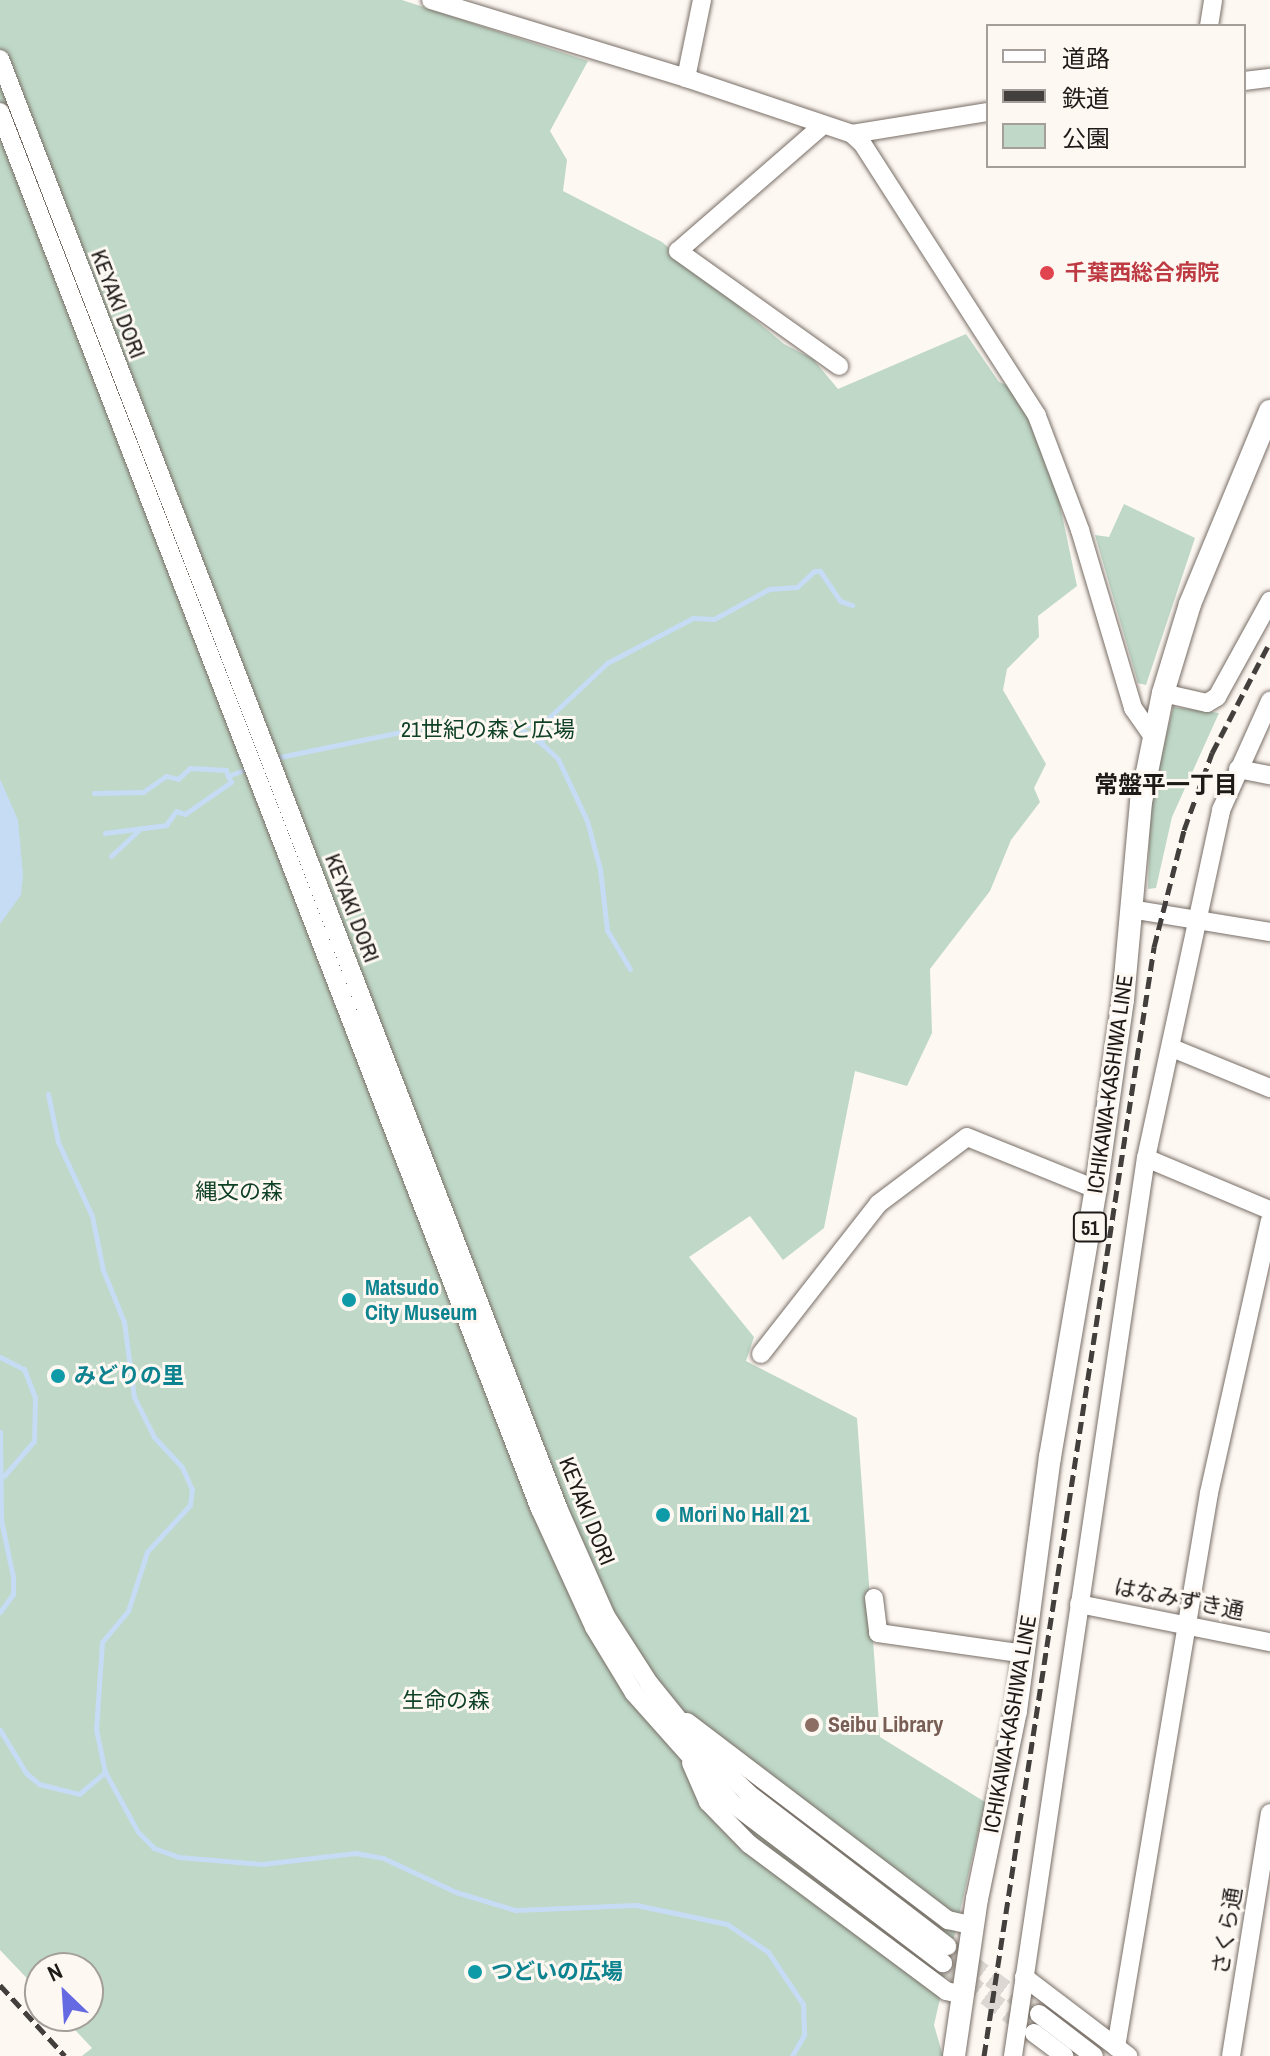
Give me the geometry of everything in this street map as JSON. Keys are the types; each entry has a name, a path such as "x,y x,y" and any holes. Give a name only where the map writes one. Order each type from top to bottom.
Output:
{"main road":[{"name":"ICHIKAWA-KASHIWA LINE","path":"954,2056 973,1926 1025,1654 1050,1457 1096,1189 1131,909 1141,802 1163,693 1213,538 1270,411"}],"street":[{"path":"431,0 686,78 852,134 986,112"},
{"path":"686,78 702,0"},
{"path":"1209,24 1213,0"},
{"name":"KEYAKI DORI","path":"0,59 43,199 326,928 576,1554 606,1616 674,1715 696,1755"},
{"path":"1246,81 1270,78"},
{"path":"0,83 1,114 43,199"},
{"path":"823,125 678,251 839,366"},
{"path":"852,134 878,167 1037,416 1080,530 1133,708 1154,738"},
{"path":"1163,693 1207,703 1217,697 1270,601"},
{"path":"1018,2054 1024,1977 1146,1158 1221,810 1270,701"},
{"path":"1238,769 1270,775"},
{"path":"1131,909 1270,932"},
{"name":"KEYAKI DORI","path":"326,928 561,1562 634,1693 696,1755"},
{"path":"1172,1048 1270,1088"},
{"path":"761,1354 878,1204 967,1137 1096,1189"},
{"path":"1146,1158 1270,1210"},
{"path":"1024,1977 1122,2052 1209,1493 1270,1221"},
{"path":"874,1598 878,1633 1025,1654"},
{"name":"はなみずき通","path":"1079,1604 1270,1642"},
{"path":"674,1715 695,1726 948,1920 973,1926"},
{"path":"696,1755 732,1803 945,1954"},
{"path":"696,1755 708,1802 749,1844 946,1991 963,1995"},
{"name":"さくら通","path":"1231,2056 1262,1907 1270,1813"},
{"path":"1039,2014 1094,2056"},
{"path":"1034,2033 1064,2056"}],"green space":[{"name":"21世紀の森と広場","path":"0,0 402,0 588,61 550,131 567,160 563,191 662,242 784,344 813,359 838,389 966,334 999,382 1011,387 1050,458 1077,586 1038,616 1039,637 1007,669 1003,690 1046,764 1034,788 1040,802 1011,840 990,891 930,969 932,1033 907,1086 855,1071 824,1228 783,1260 750,1216 689,1257 754,1337 746,1361 857,1418 880,1737 985,1802 934,2025 943,2056 82,2056 92,2048 77,2032 104,2032 104,1952 24,1952 24,1975 0,1950"},
{"path":"1124,504 1195,538 1146,685 1138,683 1095,535 1109,537"},
{"path":"1173,707 1219,713 1172,817 1156,888 1148,889 1150,804"}],"water":[{"path":"0,779 18,820 23,875 21,895 0,924"}],"waterway":[{"path":"469,726 515,725 542,744 541,725 607,663 693,618 714,619 769,589 797,587 814,571 820,571 840,601 852,605"},
{"path":"516,725 541,725"},
{"path":"275,758 420,728 467,726"},
{"path":"542,744 558,759 587,821 600,869 607,930 630,969"},
{"path":"228,776 251,767"},
{"path":"94,793 143,792 166,776 178,779 190,768 226,770 228,776"},
{"path":"105,833 166,825 176,811 185,814 231,782 228,776"},
{"path":"111,856 138,831"},
{"path":"48,1094 58,1142 92,1216 103,1270 124,1322 134,1397 154,1437 182,1467 192,1489 190,1505 147,1552 128,1611 102,1642 96,1729 105,1772 138,1832 154,1848 179,1857 262,1864 355,1853 383,1858 456,1892 515,1910 636,1905 727,1924 768,1952 803,2004 804,2035 792,2056"},
{"path":"0,1357 24,1369 35,1397 34,1441 4,1476"},
{"path":"0,1432 1,1520 13,1577 13,1594 0,1612"},
{"path":"0,1730 26,1773 39,1784 79,1794 105,1772"}],"tunnel":[{"path":"947,1946 1039,2014"},
{"path":"943,1963 1029,2029"}],"railway":[{"path":"984,2056 1154,947 1184,830 1212,753 1270,642"},
{"path":"0,1985 65,2056"}],"place":[{"name":"千葉西総合病院","path":"1047,273"},
{"name":"Matsudo City Museum","path":"349,1300"},
{"name":"みどりの里","path":"58,1376"},
{"name":"Mori No Hall 21","path":"663,1515"},
{"name":"Seibu Library","path":"812,1725"},
{"name":"つどいの広場","path":"475,1972"}],"district":[{"name":"常盤平一丁目","path":"1166,785"}],"park label":[{"name":"縄文の森","path":"239,1192"},
{"name":"生命の森","path":"446,1701"}]}
